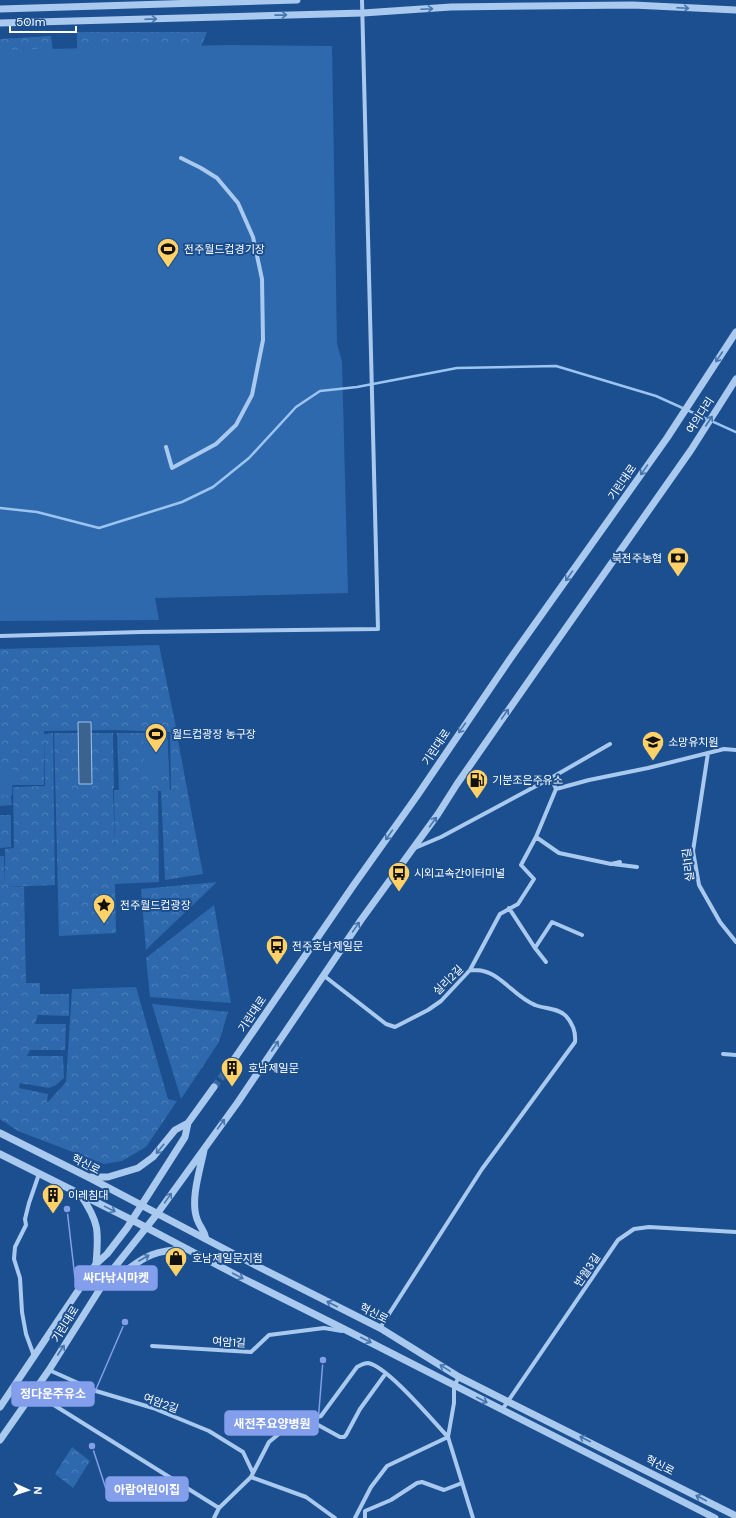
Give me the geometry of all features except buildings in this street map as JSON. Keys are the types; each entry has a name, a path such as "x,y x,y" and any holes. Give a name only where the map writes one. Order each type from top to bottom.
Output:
{"street":[{"path":"0,9 297,0"},
{"path":"0,636 378,628 362,0"},
{"path":"0,23 363,13 452,7 633,5 736,10"},
{"path":"166,447 172,468 216,444 236,425 252,395 263,340 262,279 253,236 238,203 217,178 181,158"},
{"name":"여의다리","path":"667,438 736,332"},
{"name":"여의다리","path":"691,450 736,379"},
{"name":"기린대로","path":"226,1071 510,659 667,438"},
{"name":"기린대로","path":"0,1440 49,1370 110,1273 157,1214 238,1102 323,975 438,814 457,784 691,450"},
{"path":"414,848 441,837 551,778 610,744"},
{"path":"551,778 556,789 724,749 736,750"},
{"name":"실리1길","path":"708,753 693,852 699,885 720,922 736,942"},
{"name":"실리2길","path":"323,975 386,1024 395,1027 428,1010 441,1001 470,970 500,914 518,904 534,879 521,865 536,837 556,789"},
{"path":"536,837 559,853 611,864 637,867"},
{"path":"611,864 620,862"},
{"path":"509,908 546,962"},
{"path":"535,948 552,922 582,935"},
{"path":"380,1328 482,1169 575,1042 576,1033 573,1025 561,1012 534,1004 518,995 491,973 482,970 470,970"},
{"path":"723,1054 736,1055"},
{"name":"기린대로","path":"0,1408 96,1264 107,1254 132,1220 185,1137 188,1123 214,1087"},
{"path":"88,1177 108,1177 138,1168 153,1157 175,1130 188,1123"},
{"name":"혁신로","path":"0,1133 380,1328 459,1377 736,1516"},
{"path":"205,1146 194,1195 197,1219 204,1231 206,1239"},
{"name":"혁신로","path":"0,1154 188,1248 242,1278 715,1518"},
{"path":"34,1357 26,1334 22,1312 20,1278 14,1259 15,1247 26,1225 29,1203 39,1174"},
{"path":"80,1194 91,1211 98,1230 96,1264"},
{"name":"반월3길","path":"502,1410 618,1240 634,1229 649,1227 736,1232"},
{"path":"110,1273 122,1274 135,1263 150,1254 166,1250 188,1248"},
{"name":"여암1길","path":"152,1346 251,1352 269,1335 324,1328 342,1331 342,1328"},
{"path":"214,1518 219,1508 252,1475 269,1442 290,1425 321,1416 357,1367 363,1363 369,1363 391,1377 448,1436"},
{"name":"여암2길","path":"49,1370 96,1392 152,1408 209,1431 243,1452 252,1475"},
{"path":"309,1420 340,1437 346,1436 360,1409 386,1373"},
{"path":"459,1377 454,1386 454,1403 448,1436 473,1518"},
{"path":"33,1392 219,1508"},
{"path":"354,1518 371,1487 386,1466 448,1436"},
{"path":"252,1475 306,1497 335,1518"},
{"path":"365,1518 365,1511 391,1500 417,1483 422,1482 444,1490 462,1483"},
{"path":"216,1513 219,1518"}],"green space":[{"path":"77,32 207,32 188,79 77,63"},
{"path":"51,36 54,60 0,72 0,39"},
{"name":"전주월드컵경기장","path":"230,45 332,46 337,343 342,362 348,593 155,598 159,620 0,621 0,50"},
{"path":"159,645 177,732 171,732 177,735 203,874 165,880 161,791 158,791 159,882 115,884 116,933 59,936 54,733 113,733 115,848 114,790 119,790 117,733 167,733 171,790 170,732 115,730 44,731 44,785 9,785 12,805 0,806 0,649"},
{"path":"53,733 55,885 5,887 5,849 14,848 13,787 45,786 44,734"},
{"name":"월드컵광장 농구장","path":"167,733 169,774 144,774 143,734"},
{"path":"0,763 13,763 12,796 0,795"},
{"path":"0,815 11,815 11,847 0,848"},
{"path":"0,856 4,856 5,887 24,887 26,983 40,983 40,994 69,994 69,1016 38,1015 35,1024 66,1024 65,1050 30,1050 27,1056 63,1056 64,1078 56,1085 49,1088 20,1083 19,1088 48,1094 47,1103 66,1082 72,989 136,987 168,1099 177,1101 146,1147 122,1161 104,1164 18,1131 0,1119"},
{"path":"217,882 155,941 146,950 141,889"},
{"path":"214,905 231,1003 150,997 146,958"},
{"path":"152,1004 228,1012 219,1042 181,1099"},
{"path":"72,1447 90,1461 73,1488 55,1474"}],"shaded area":[{"path":"78,722 91,722 92,784 79,784"}],"waterway":[{"path":"0,508 37,512 99,528 182,502 213,487 249,458 296,407 320,391 357,387 457,368 556,366 656,396 736,432"}],"tunnel":[{"path":"214,1087 226,1071"}],"place":[{"name":"전주월드컵경기장","path":"168,268"},
{"name":"북전주농협","path":"678,578"},
{"name":"월드컵광장 농구장","path":"156,754"},
{"name":"소망유치원","path":"653,762"},
{"name":"기분조은주유소","path":"477,800"},
{"name":"시외고속간이터미널","path":"399,892"},
{"name":"전주월드컵광장","path":"104,924"},
{"name":"전주호남제일문","path":"277,966"},
{"name":"호남제일문","path":"232,1088"},
{"name":"싸다낚시마켓","path":"67,1209"},
{"name":"이레침대","path":"53,1214"},
{"name":"호남제일문지점","path":"176,1278"},
{"name":"정다운주유소","path":"125,1322"},
{"name":"새전주요양병원","path":"323,1360"},
{"name":"아람어린이집","path":"92,1446"}]}
